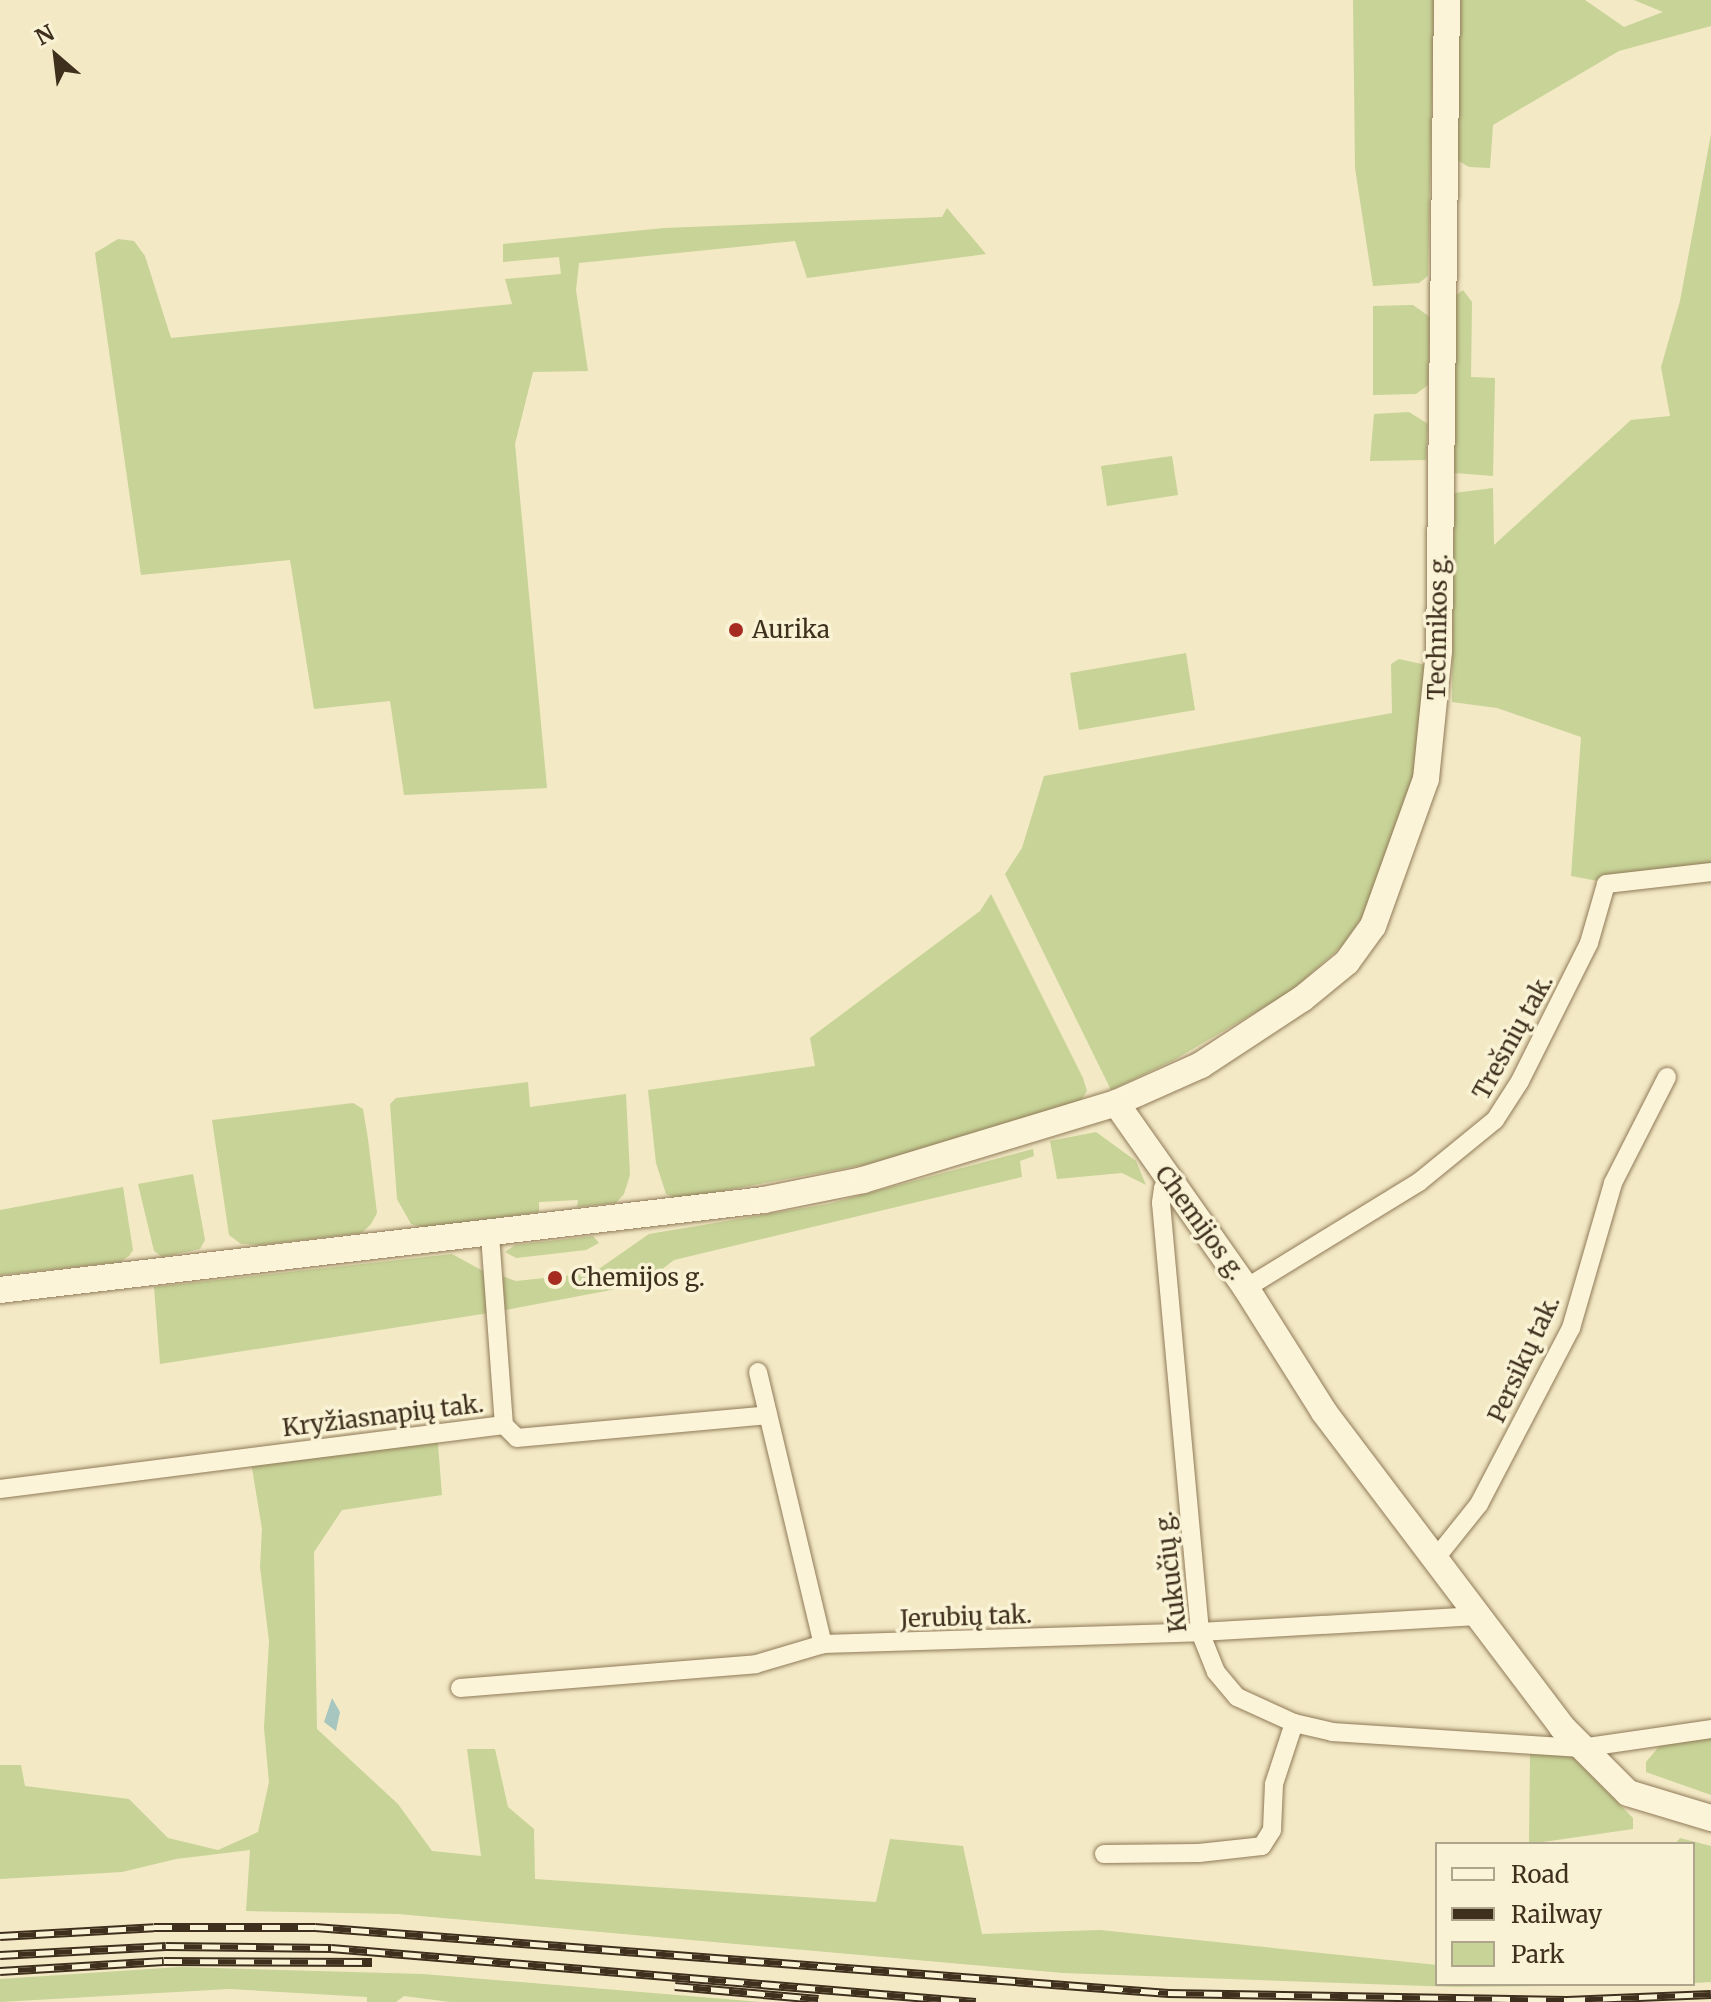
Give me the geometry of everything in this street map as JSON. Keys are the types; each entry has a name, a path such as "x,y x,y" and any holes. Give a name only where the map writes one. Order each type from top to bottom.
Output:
{"main road":[{"name":"Technikos g.","path":"1116,1103 1201,1065 1347,962 1373,926 1426,779 1436,722 1439,651 1447,0"},
{"name":"Chemijos g.","path":"1116,1103 1246,1288 1324,1412 1581,1748 1628,1793 1711,1818"},
{"path":"0,1290 685,1213 863,1180 1116,1103"}],"street":[{"name":"Trešnių tak.","path":"1246,1288 1419,1182 1495,1120 1520,1081 1589,943 1606,884 1711,872"},
{"name":"Persikų tak.","path":"1435,1559 1479,1504 1571,1328 1613,1183 1667,1077"},
{"name":"Kukučių g.","path":"1173,1183 1163,1188 1161,1203 1200,1632 1216,1672 1237,1697 1294,1723 1332,1732 1581,1748 1711,1729"},
{"path":"490,1235 504,1425"},
{"path":"758,1372 823,1644"},
{"name":"Kryžiasnapių tak.","path":"0,1489 504,1425 517,1438 768,1415"},
{"name":"Jerubių tak.","path":"460,1688 756,1664 823,1644 1200,1632 1478,1616"},
{"path":"1104,1854 1213,1852 1262,1846 1272,1830 1274,1784 1294,1723"}],"green space":[{"path":"1353,0 1434,0 1428,276 1419,283 1373,286 1355,168"},
{"path":"1459,0 1585,0 1624,27 1663,12 1634,0 1711,0 1711,26 1619,51 1493,125 1490,168 1469,167 1457,160"},
{"path":"1711,134 1711,872 1598,881 1571,876 1581,737 1497,708 1452,702 1454,493 1493,488 1494,545 1631,420 1670,416 1661,367 1680,301"},
{"path":"947,208 986,254 807,278 795,241 579,263 576,290 588,371 533,372 515,444 547,788 404,795 390,701 314,709 290,560 141,575 95,253 118,239 134,241 145,256 171,338 512,304 505,279 561,274 559,257 503,262 503,244 664,228 942,217"},
{"path":"1463,290 1472,302 1471,377 1495,378 1493,476 1454,473 1454,297"},
{"path":"1413,305 1430,317 1428,385 1416,394 1373,395 1373,306"},
{"path":"1409,412 1428,424 1426,460 1370,461 1374,414"},
{"path":"1172,456 1178,495 1107,506 1101,466"},
{"path":"1186,653 1195,710 1079,730 1070,673"},
{"path":"1399,659 1426,665 1417,770 1365,913 1342,946 1290,992 1174,1060 1111,1090 1005,874 1022,848 1044,776 1392,713 1391,664"},
{"path":"991,894 1083,1078 1087,1091 1080,1102 869,1164 678,1199 666,1194 656,1163 648,1090 815,1066 810,1038 980,911"},
{"path":"528,1082 530,1107 626,1094 630,1175 624,1194 616,1203 577,1207 578,1200 539,1202 539,1212 426,1228 411,1224 397,1199 390,1104 396,1098"},
{"path":"353,1103 363,1109 368,1139 377,1213 371,1224 362,1233 261,1245 241,1244 229,1235 212,1120"},
{"path":"1096,1132 1136,1161 1146,1185 1122,1173 1057,1179 1050,1141"},
{"path":"1033,1149 1034,1156 1020,1161 1022,1177 674,1260 643,1284 505,1310 502,1276 516,1281 593,1273 649,1234 828,1204"},
{"path":"193,1174 205,1240 200,1249 162,1257 154,1251 138,1184"},
{"path":"123,1187 133,1250 129,1256 120,1262 0,1275 0,1210"},
{"path":"593,1236 599,1243 586,1250 516,1258 505,1252 515,1245"},
{"path":"452,1254 483,1271 489,1313 160,1364 154,1287"},
{"path":"437,1432 442,1495 342,1510 314,1552 317,1729 398,1804 432,1851 481,1856 467,1749 495,1749 508,1807 534,1829 535,1879 876,1902 890,1839 963,1846 982,1934 1100,1930 1435,1965 1435,1986 1548,1986 1455,1987 1063,1973 398,1914 246,1911 250,1850 176,1859 122,1872 0,1879 0,1765 21,1765 25,1786 129,1799 168,1838 218,1850 258,1832 269,1782 264,1728 269,1641 260,1567 262,1529 250,1456"},
{"path":"1711,1738 1711,1795 1646,1772 1646,1762 1661,1744"},
{"path":"1530,1753 1570,1754 1633,1818 1633,1829 1529,1842"},
{"path":"1680,1838 1711,1846 1711,1982 1695,1983 1695,1842 1677,1842"},
{"path":"180,1967 423,1974 761,2002 450,2002 404,1996 396,2002 367,2002 367,1997 229,1989 0,2002 0,1979"}],"water":[{"path":"332,1698 340,1712 336,1731 324,1722"}],"railway":[{"path":"0,1936 154,1927 315,1927 1168,1993 1567,2000 1711,1994"},
{"path":"0,1955 166,1946 331,1948 976,2002"},
{"path":"0,1971 164,1961 372,1962"},
{"path":"675,1986 818,1999"}],"place":[{"name":"Aurika","path":"736,630"},
{"name":"Chemijos g.","path":"555,1278"}]}
